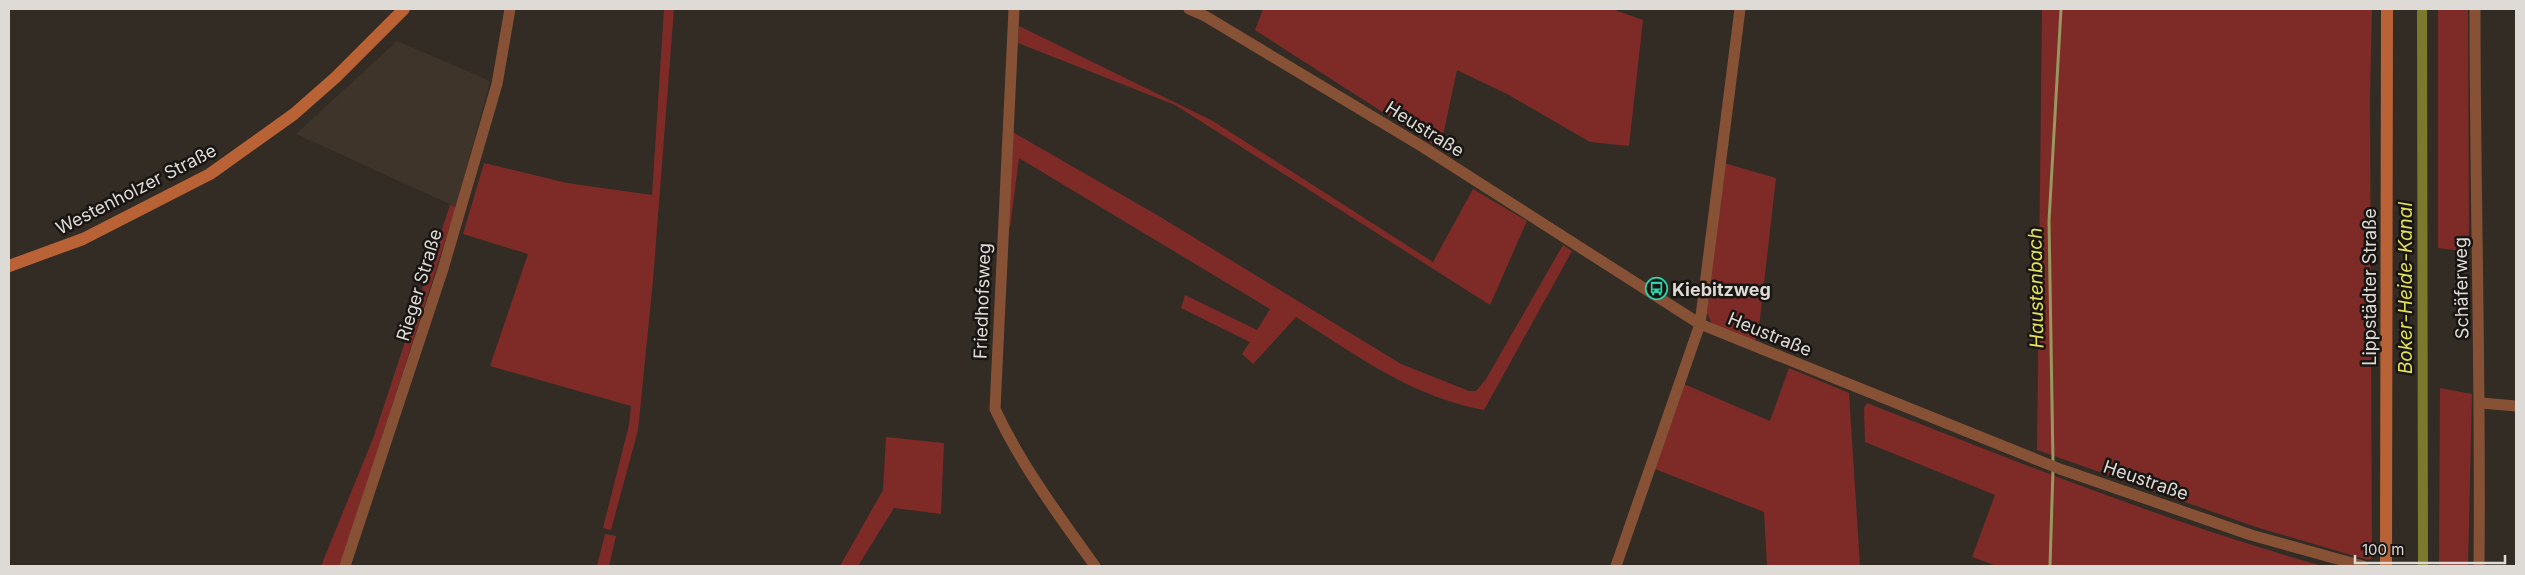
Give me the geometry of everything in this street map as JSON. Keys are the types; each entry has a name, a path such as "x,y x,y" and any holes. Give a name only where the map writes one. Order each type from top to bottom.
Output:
{"main road":[{"name":"Westenholzer Straße","path":"9,266 83,240 210,174 294,114 336,77 404,9"},
{"name":"Lippstädter Straße","path":"2386,566 2387,9"}],"street":[{"name":"Rieger Straße","path":"345,566 443,269 496,84 510,9"},
{"name":"Friedhofsweg","path":"1014,9 995,409 1007,434 1065,524 1096,566"},
{"name":"Heustraße","path":"1189,9 1205,16 1423,148 1700,324 2036,460 2251,536 2363,566"},
{"path":"1616,566 1700,324 1740,9"},
{"name":"Schäferweg","path":"2474,9 2475,182 2481,403 2479,566"},
{"path":"2481,403 2516,406"}],"shaded area":[{"path":"664,9 674,9 653,280 638,430 611,530 603,528 629,425 631,406 490,366 528,254 463,234 484,163 567,183 652,195"},
{"path":"1263,9 1612,9 1643,20 1629,146 1590,142 1507,94 1457,70 1440,149 1255,30"},
{"path":"2042,9 2372,9 2370,98 2372,558 2368,560 2256,527 2037,450"},
{"path":"2438,9 2468,9 2469,252 2438,248"},
{"path":"1019,26 1213,121 1433,262 1473,189 1527,221 1490,305 1175,105 1018,43"},
{"path":"397,41 490,81 456,207 296,134"},
{"path":"1011,131 1157,215 1401,364 1469,391 1476,391 1486,379 1563,245 1572,251 1484,410 1458,404 1409,385 1363,360 1296,317 1253,364 1242,354 1250,342 1181,308 1185,295 1257,330 1270,309 1019,158 1010,227 1005,226"},
{"path":"1724,163 1776,178 1758,336 1754,342 1712,324 1707,313"},
{"path":"450,205 456,207 345,553 339,566 321,566 374,436"},
{"path":"1789,368 1849,393 1860,566 1767,566 1764,512 1655,469 1684,384 1770,421"},
{"path":"2440,388 2472,394 2468,566 2439,566"},
{"path":"1867,403 2149,511 2322,566 1997,566 1972,557 1995,495 1865,442 1864,408"},
{"path":"886,437 944,443 941,514 894,508 858,566 840,566 883,490"},
{"path":"605,534 616,536 609,566 597,566"}],"waterway":[{"name":"Haustenbach","path":"2053,463 2049,221 2061,9"},
{"name":"Boker-Heide-Kanal","path":"2422,9 2423,566"},
{"name":"Haustenbach","path":"2050,566 2053,469"}],"place":[{"name":"Kiebitzweg","path":"1656,289"}]}
